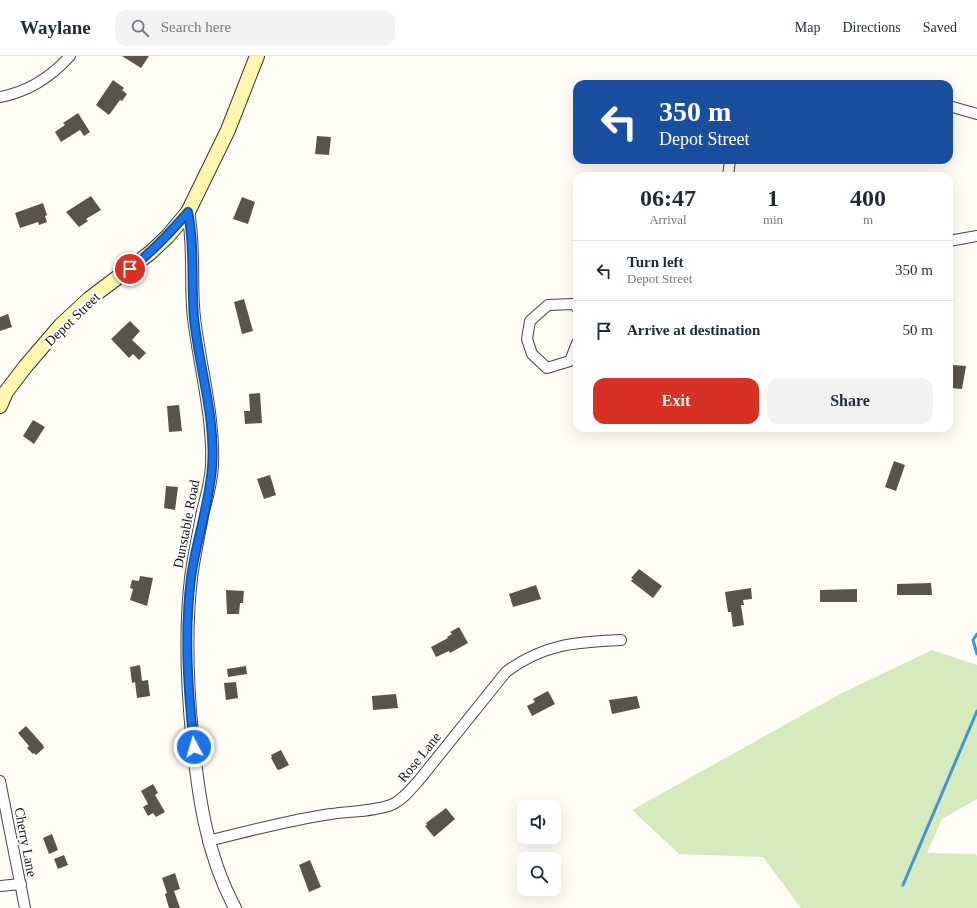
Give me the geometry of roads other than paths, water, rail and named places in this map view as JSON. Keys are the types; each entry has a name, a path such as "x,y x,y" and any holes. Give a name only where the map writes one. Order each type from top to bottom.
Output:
{"main road":[{"name":"Depot Street","path":"0,406 6,392 61,325 89,298 150,253 168,236 188,212 228,130 257,56"}],"street":[{"path":"0,97 35,85 61,66 70,56"},
{"path":"953,107 977,114"},
{"name":"Dunstable Road","path":"188,212 192,232 194,318 205,379 212,439 212,468 191,578 187,641 188,689 195,761 208,841 220,879 235,908"},
{"path":"953,240 977,236"},
{"path":"573,304 548,304 530,321 527,339 532,354 547,368 570,361 573,353"},
{"name":"Rose Lane","path":"208,841 269,826 331,814 379,809 393,804 406,795 420,779 506,672 522,660 552,647 583,642 621,640"},
{"name":"Cherry Lane","path":"0,781 25,908"},
{"path":"0,886 20,884"}],"waterway":[{"path":"977,634 973,640 977,654"},
{"path":"903,885 977,711"}]}
